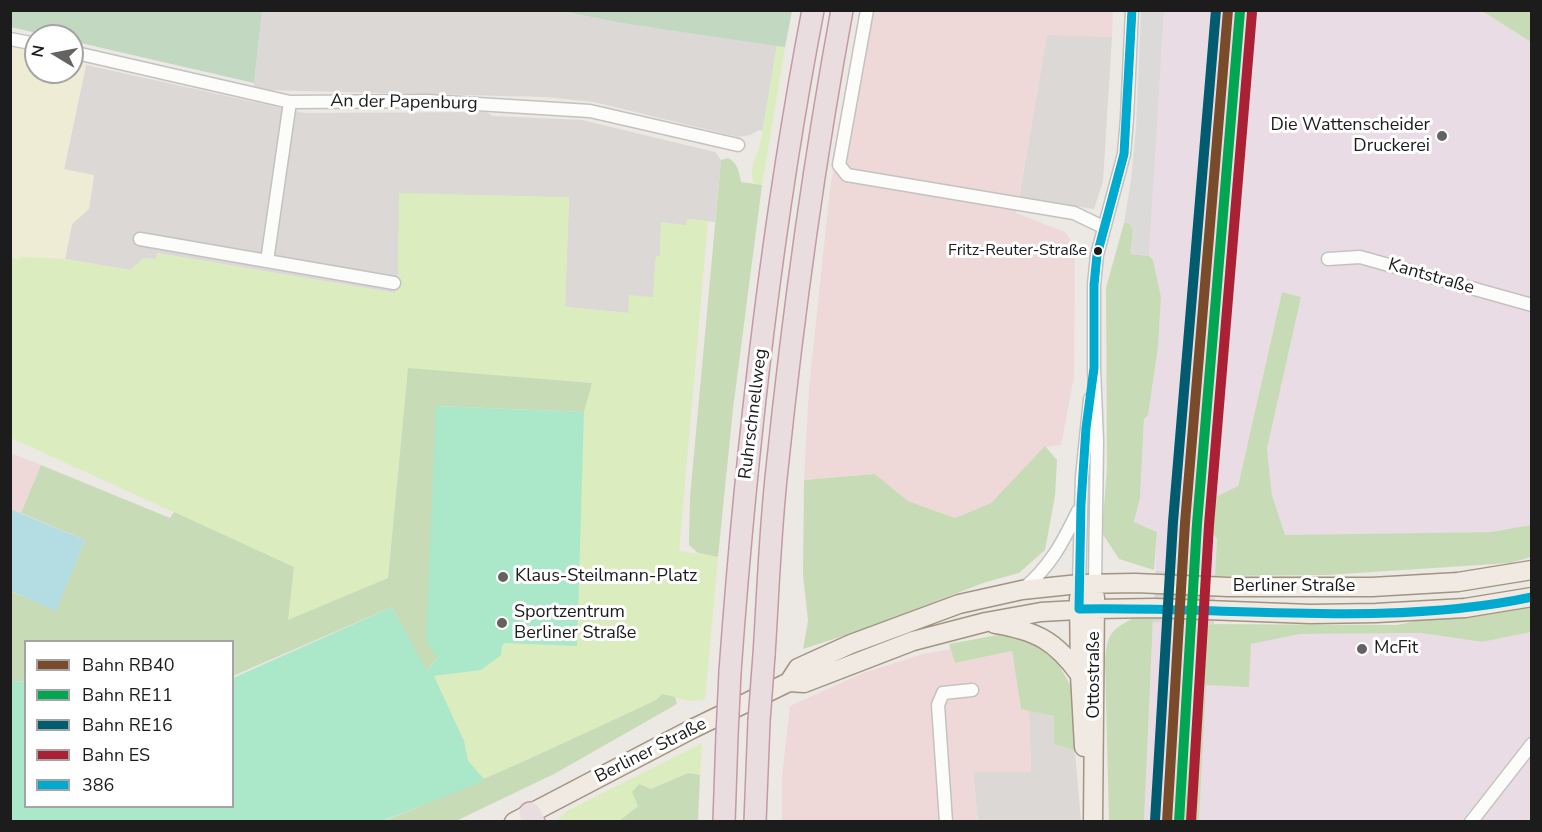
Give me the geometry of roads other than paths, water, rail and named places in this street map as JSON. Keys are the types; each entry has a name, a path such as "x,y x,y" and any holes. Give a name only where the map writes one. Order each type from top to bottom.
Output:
{"highway":[{"name":"Ruhrschnellweg","path":"724,822 730,672 740,529 774,250 801,70 813,10"},
{"name":"Ruhrschnellweg","path":"755,822 759,721 777,472 792,334 820,129 842,10"}],"main road":[{"name":"Berliner Straße","path":"789,682 798,668 861,640 959,604 1022,590 1087,584 1372,588 1458,582 1532,570"},
{"name":"Ottostraße","path":"1087,584 1095,735 1092,802"},
{"name":"Berliner Straße","path":"526,819 692,729 789,682 804,683 913,641 986,622 1041,612 1087,609 1376,613 1466,608 1532,597"},
{"name":"Ottostraße","path":"1087,609 1080,675 1083,735 1093,822"},
{"path":"986,622 1024,630 1048,639 1065,655 1080,675"}],"street":[{"path":"867,10 839,165 847,175 1074,213 1103,227 1124,154 1128,118 1132,10"},
{"name":"An der Papenburg","path":"84,55 290,102 428,101 590,111 738,145"},
{"path":"267,261 290,102"},
{"name":"Ottostraße","path":"1087,584 1097,441 1094,285 1103,227"},
{"path":"140,239 394,283"},
{"name":"Kantstraße","path":"1328,259 1360,257 1532,305"},
{"name":"Ottostraße","path":"1087,584 1081,504 1086,428 1094,368"},
{"name":"Ottostraße","path":"1022,590 1060,549 1081,504"},
{"path":"946,822 938,705 943,693 972,690"},
{"path":"1471,822 1532,744"}],"water":[{"path":"10,509 85,540 56,611 11,591"}],"rail line":[{"name":"RE16","path":"1155,821 1173,522 1216,10"},
{"name":"RB40","path":"1167,822 1185,523 1228,10"},
{"name":"RE11","path":"1179,822 1197,524 1240,11"},
{"name":"ES","path":"1191,822 1209,525 1252,12"}],"place":[{"name":"Die Wattenscheider Druckerei","path":"1442,136"},
{"name":"Fritz-Reuter-Straße","path":"1098,251"},
{"name":"Klaus-Steilmann-Platz","path":"503,577"},
{"name":"Sportzentrum Berliner Straße","path":"502,623"},
{"name":"McFit","path":"1362,649"}]}
